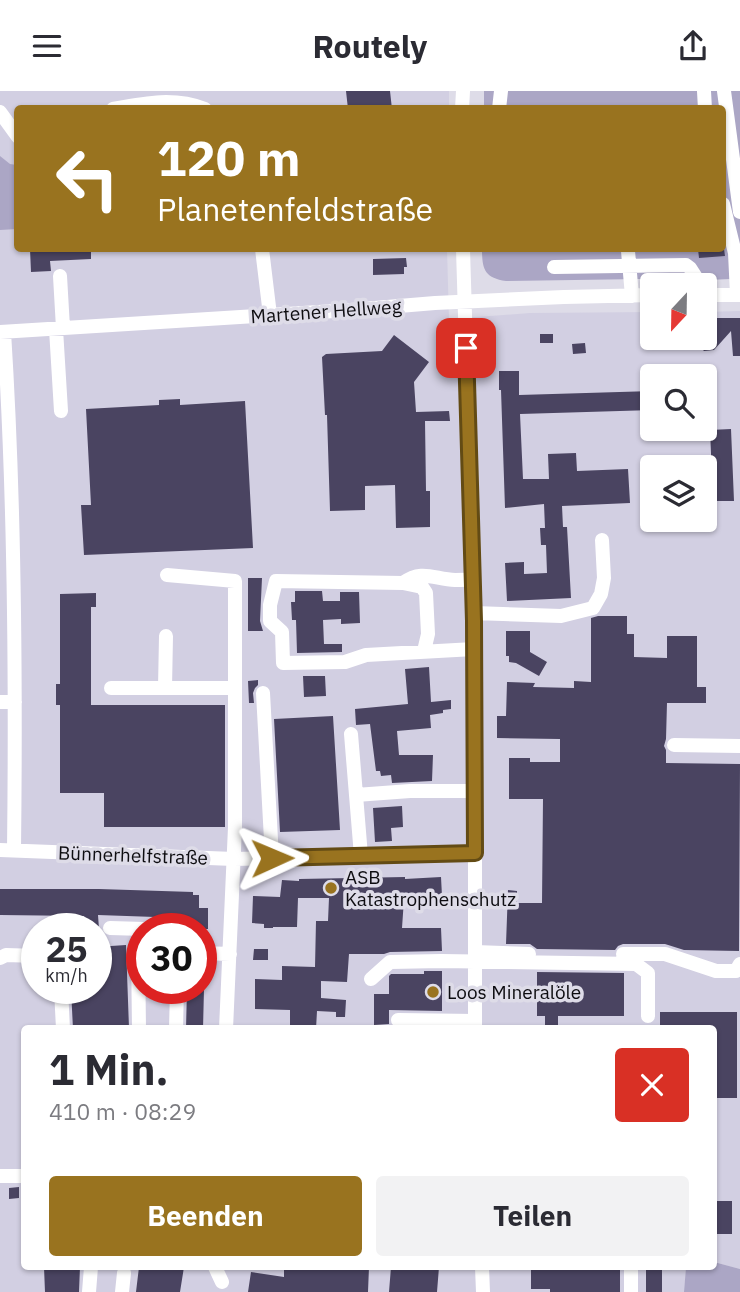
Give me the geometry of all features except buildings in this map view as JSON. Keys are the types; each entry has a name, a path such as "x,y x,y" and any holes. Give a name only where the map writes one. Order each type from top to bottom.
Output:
{"street":[{"path":"137,105 173,101 195,105"},
{"path":"726,109 740,212"},
{"path":"0,112 14,133"},
{"path":"718,293 738,295 735,253 726,226"},
{"path":"262,252 270,315"},
{"path":"398,1020 475,1025 474,613 463,252"},
{"path":"554,267 629,259 685,265 694,273"},
{"path":"629,259 632,296"},
{"path":"60,276 61,411"},
{"name":"Martener Hellweg","path":"2,332 464,302 640,296"},
{"path":"2,332 8,618 7,850"},
{"path":"474,613 561,616 593,608 601,594 604,578 603,540"},
{"path":"167,575 235,581 233,859 226,1025"},
{"path":"403,583 412,576 473,579"},
{"path":"424,651 428,634 426,593 422,587 403,583 276,581 270,605 270,621 282,632 283,663 345,662 366,655 474,649"},
{"path":"165,688 166,636"},
{"path":"111,688 235,688"},
{"path":"263,693 272,858"},
{"path":"351,734 360,856"},
{"path":"674,745 740,746"},
{"path":"356,795 410,791 475,791"},
{"name":"Bünnerhelfstraße","path":"7,850 233,859 475,853"},
{"path":"217,954 230,954"},
{"path":"371,979 390,963 525,954 665,954 716,971 736,971 740,964"},
{"path":"0,958 6,955 21,955"},
{"path":"475,957 636,964 648,973 648,1016"},
{"path":"62,1004 63,1025"},
{"path":"139,1004 139,1025"},
{"path":"176,1025 177,1004"},
{"path":"0,1176 21,1176"},
{"path":"89,1292 91,1270"},
{"path":"216,1270 222,1282"},
{"path":"482,1270 483,1292"},
{"path":"631,1270 631,1292"},
{"path":"121,1292 124,1273"}],"shaded area":[{"path":"0,91 449,91 449,105 14,105 14,252 447,252 449,319 530,313 640,312 640,350 718,350 718,312 740,311 740,1269 717,1263 717,1025 21,1025 21,1270 686,1270 684,1292 0,1292"},
{"path":"484,91 740,91 740,248 730,279 718,280 718,273 640,273 640,279 506,281 489,275 486,271 482,252 726,252 726,105 484,105"},
{"path":"0,156 14,165 14,229 0,230"},
{"path":"717,1263 740,1269 740,1292 684,1292 686,1270 717,1270"}],"place":[{"name":"ASB Katastrophenschutz","path":"331,888"},
{"name":"Loos Mineralöle","path":"433,992"}],"route":[{"path":"272,858 475,853 474,621 466,348"}]}
